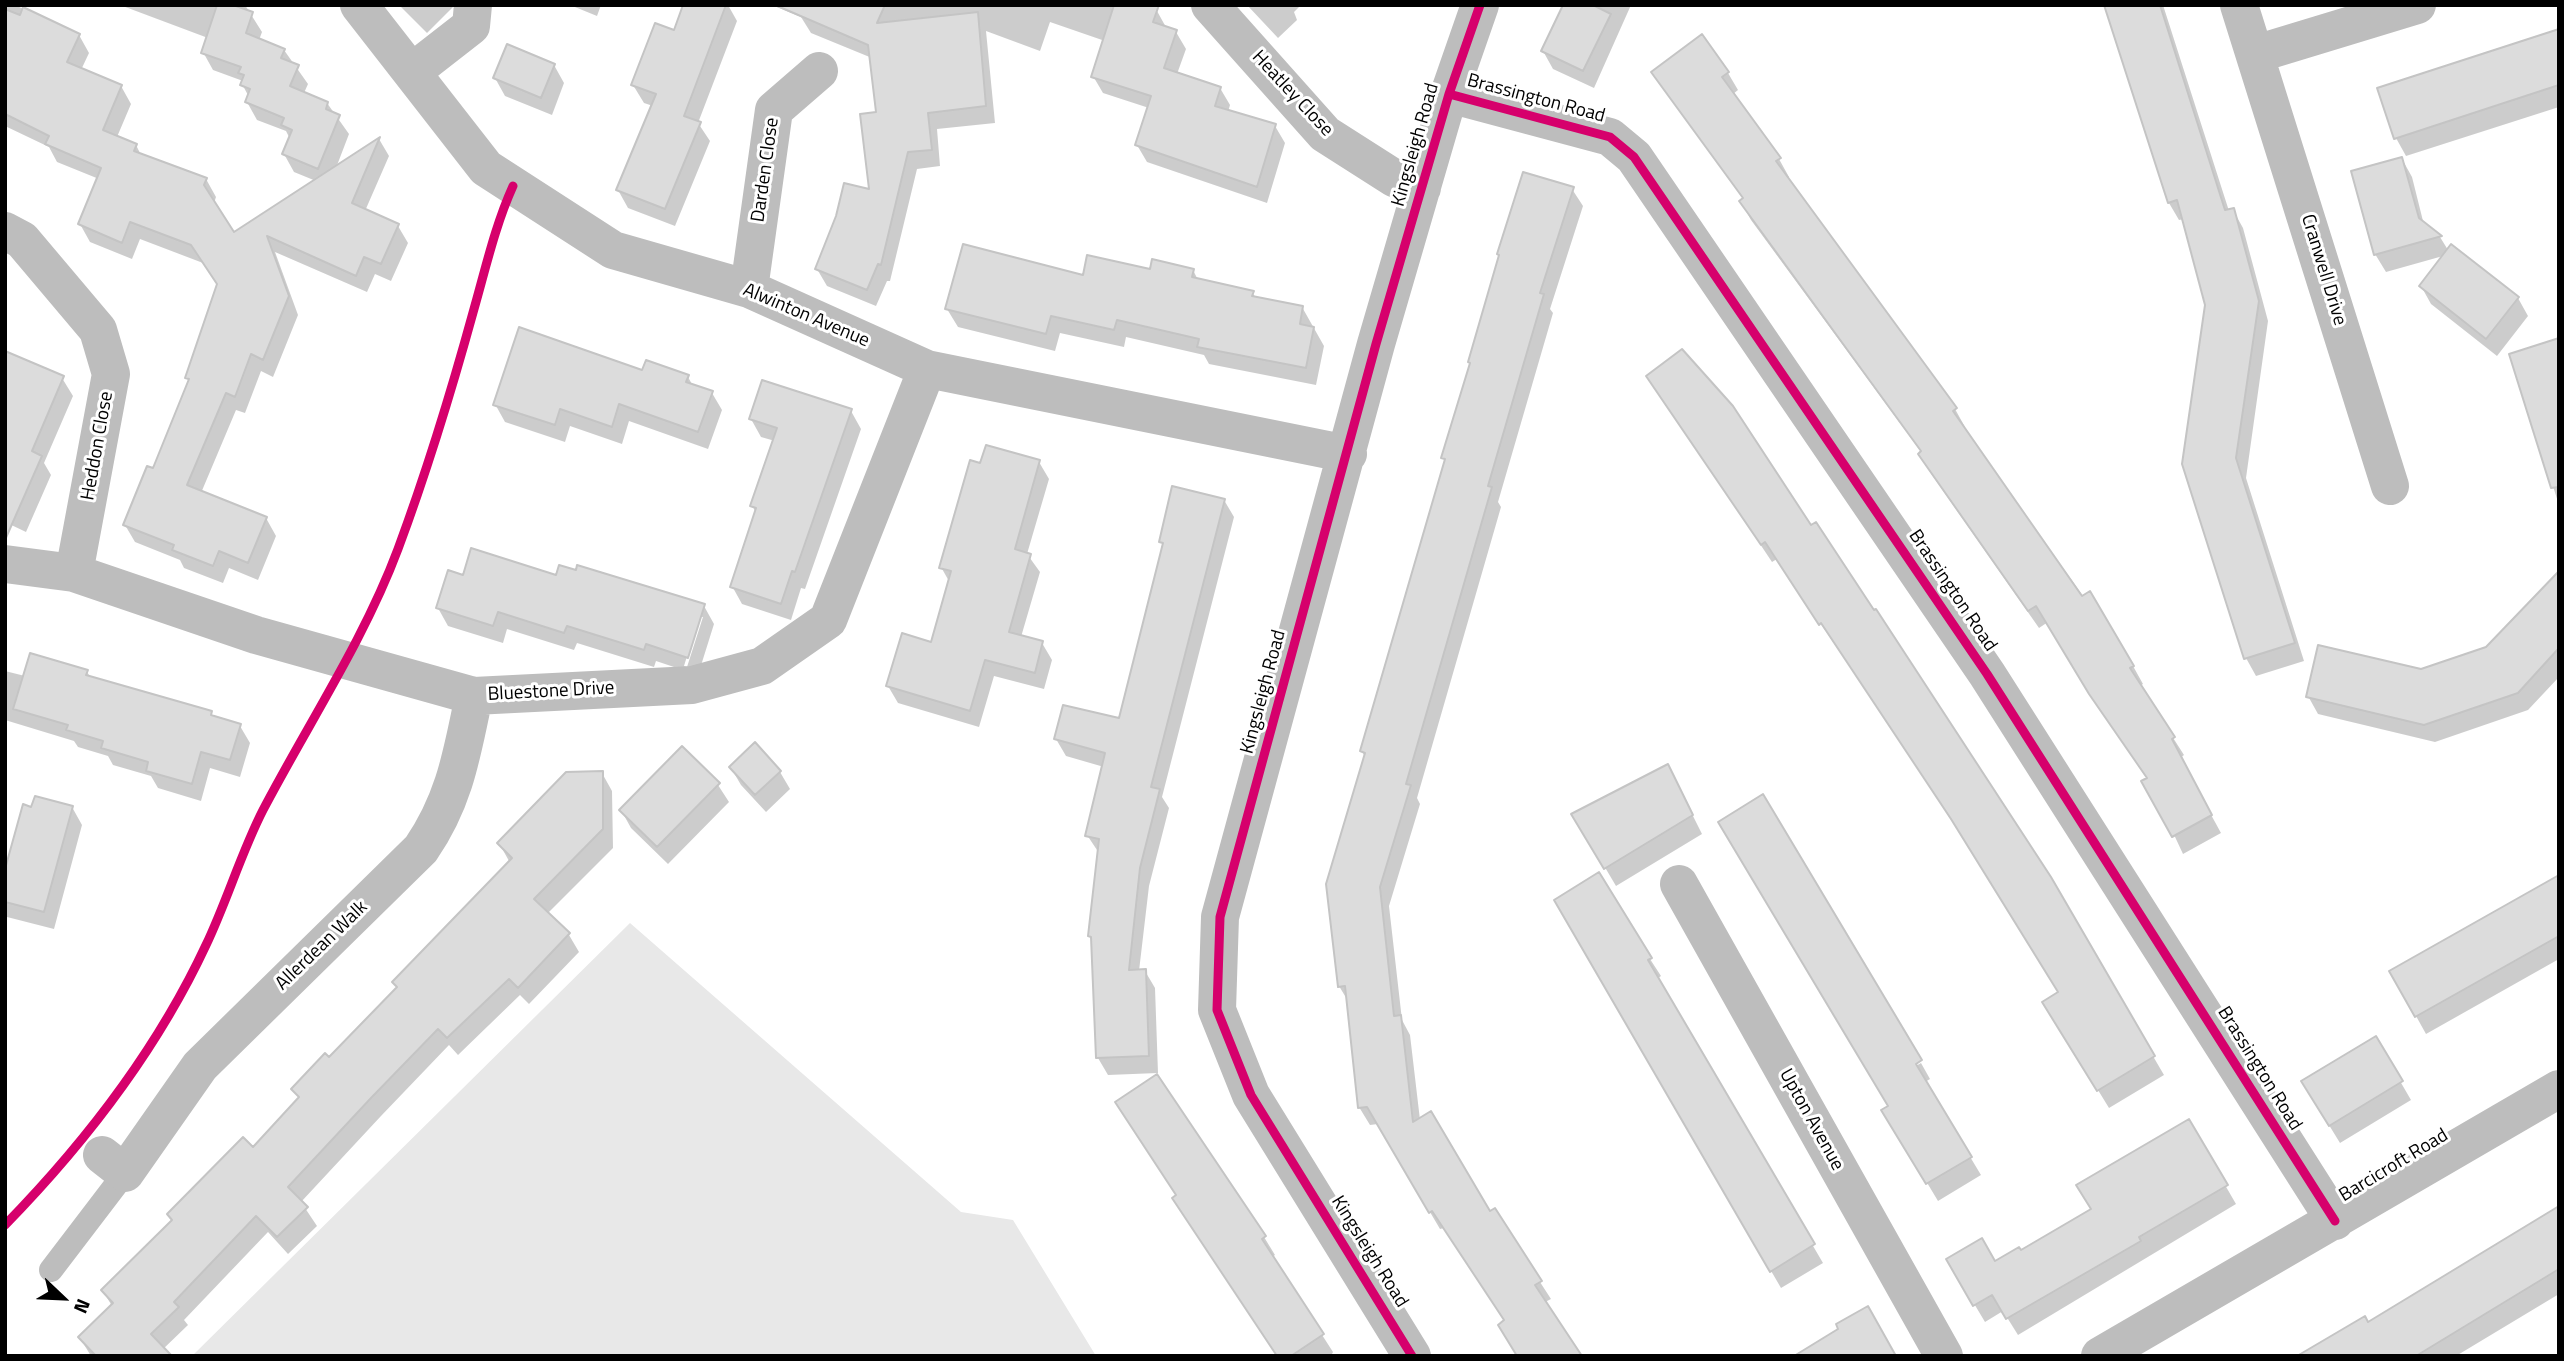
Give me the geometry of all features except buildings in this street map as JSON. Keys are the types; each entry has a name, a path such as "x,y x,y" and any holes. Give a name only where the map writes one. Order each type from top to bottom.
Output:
{"street":[{"name":"Alwinton Avenue","path":"359,5 486,169 613,250 749,289 927,369 1348,454"},
{"path":"412,72 471,26 473,5"},
{"name":"Heatley Close","path":"1210,5 1325,134 1394,178 1422,188"},
{"name":"Kingsleigh Road","path":"1412,1356 1251,1095 1217,1010 1220,917 1422,188 1449,94 1480,5"},
{"name":"Cranwell Drive","path":"2239,5 2390,486"},
{"path":"2256,54 2417,5"},
{"name":"Darden Close","path":"749,289 774,110 819,71"},
{"name":"Brassington Road","path":"1449,94 1610,137 1634,157 1987,674 2335,1221"},
{"name":"Heddon Close","path":"5,231 22,240 98,330 111,374 74,573"},
{"name":"Bluestone Drive","path":"5,564 74,573 256,635 474,696 692,685 762,666 828,620 927,369"},
{"name":"Allerdean Walk","path":"113,1164 200,1066 421,849 439,822 455,786 474,696"},
{"name":"Upton Avenue","path":"1679,884 1944,1356"},
{"name":"Barcicroft Road","path":"2100,1356 2559,1089"}],"lane":[{"path":"51,1270 113,1164"}],"shaded area":[{"path":"630,923 961,1212 1013,1220 1096,1356 192,1356"}],"cycle path":[{"path":"1412,1356 1251,1095 1217,1010 1220,917 1376,344 1449,94 1480,5"},
{"path":"1449,94 1610,137 1634,157 1987,674 2335,1221"},
{"path":"5,1225 91,1128 142,1058 165,1021 206,945 263,810 369,616 398,549 419,490 448,400 496,231 513,186"}]}
